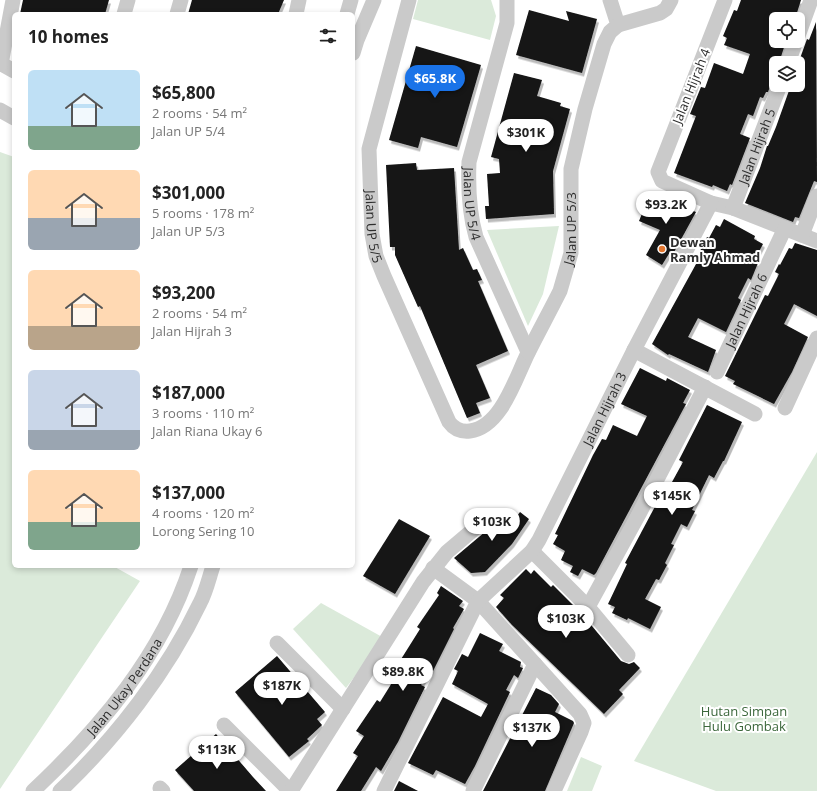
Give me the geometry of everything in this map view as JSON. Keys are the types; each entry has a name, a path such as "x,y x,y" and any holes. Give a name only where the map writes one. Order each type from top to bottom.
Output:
{"street":[{"path":"5,66 13,0"},
{"path":"125,12 128,0"},
{"path":"178,12 181,0"},
{"path":"297,12 300,0"},
{"path":"348,12 351,0"},
{"path":"355,46 374,0"},
{"name":"Jalan UP 5/5","path":"408,0 368,149 373,245 384,276 449,422 456,429 467,432"},
{"name":"Jalan UP 5/4","path":"507,0 507,24 469,162 468,177 472,224 476,237 528,352"},
{"path":"610,0 618,25 660,13 666,9 671,0"},
{"name":"Jalan Hijrah 4","path":"711,203 662,181 658,172 725,0"},
{"path":"805,18 812,0"},
{"name":"Jalan UP 5/3","path":"467,432 476,430 494,417 503,405 566,276 571,253 571,169 585,109 604,44 610,32 618,25"},
{"name":"Jalan Hijrah 5","path":"733,208 777,92"},
{"path":"0,110 12,117"},
{"path":"802,235 817,196"},
{"path":"711,203 733,208 817,241"},
{"name":"Jalan Hijrah 3","path":"478,601 532,551 539,540 634,350 711,203"},
{"name":"Jalan Hijrah 6","path":"717,372 785,228"},
{"path":"784,408 817,338"},
{"path":"634,350 755,414"},
{"path":"588,607 639,514 705,387"},
{"path":"224,725 291,791 433,568 448,552 486,519"},
{"path":"532,551 588,607 628,656"},
{"name":"Jalan Ukay Perdana","path":"33,791 66,760 103,719 134,678 164,630 182,592 190,568"},
{"name":"Jalan Ukay Perdana","path":"60,791 81,771 115,734 162,670 200,603 212,568"},
{"path":"433,568 478,601 580,714 584,723 554,791"},
{"path":"384,791 478,601"},
{"path":"276,643 343,709"},
{"path":"474,791 535,664"}],"green space":[{"path":"418,0 491,0 496,16 490,40 413,19"},
{"path":"0,152 12,156 12,568 117,568 140,581 0,789"},
{"path":"559,226 543,294 528,326 487,230"},
{"name":"Hutan Simpan Hulu Gombak","path":"817,452 817,791 716,791 634,761"},
{"path":"321,603 384,638 346,688 293,629"},
{"path":"581,757 602,766 592,791 567,791"}],"building":[{"path":"23,0 109,0 106,12 20,12"},
{"path":"192,0 284,0 279,12 189,12"},
{"path":"741,0 801,0 797,12 769,12 769,48 784,48 781,56 769,56 769,89 763,98 760,97 753,116 748,114 740,134 750,138 732,185 730,184 727,191 674,173 696,116 690,114 701,87 705,88 714,63 743,74 750,54 724,45 727,38 723,36 734,10 737,11"},
{"path":"529,10 569,21 566,11 597,19 582,73 516,55"},
{"path":"816,22 817,182 814,181 799,218 795,217 793,222 745,203 788,92 805,92 805,56 801,56 807,39 809,40"},
{"path":"416,46 481,65 457,147 421,137 418,148 389,140"},
{"path":"514,73 542,80 537,96 561,103 560,106 570,109 553,171 554,214 486,219 485,206 489,206 487,174 500,173 499,159 491,157"},
{"path":"416,163 417,170 454,168 459,250 463,248 473,270 477,269 482,280 478,281 508,351 476,365 490,398 476,403 480,413 467,418 420,306 418,307 395,255 395,247 390,247 386,165"},
{"path":"650,194 662,198 663,195 672,198 671,202 696,212 673,254 670,252 662,265 646,255 660,230 639,221"},
{"path":"724,219 755,236 754,239 763,244 754,261 758,263 751,280 748,278 738,298 741,300 726,332 698,318 688,337 716,350 708,372 669,354 668,355 652,344 701,255 699,253 707,237 709,238 716,225 720,227"},
{"path":"795,243 817,250 817,316 794,304 784,324 808,337 792,372 774,404 733,384 735,381 725,376 765,295 768,296 779,274 775,272 779,264 780,265 789,248 792,249"},
{"path":"640,368 666,381 667,378 690,390 683,403 686,404 596,573 594,575 582,569 578,576 570,572 573,566 561,560 565,551 553,544 558,535 555,534 593,455 602,439 606,440 613,425 637,436 647,416 621,404"},
{"path":"707,405 742,422 724,461 714,478 709,475 692,510 695,511 687,527 681,524 671,544 674,545 665,563 667,565 659,580 656,579 645,599 661,607 650,629 628,618 627,620 612,613 615,607 608,604 627,564 625,563 658,501 661,502 683,462 679,460"},
{"path":"501,508 512,516 514,514 517,516 520,512 529,519 512,544 485,572 471,573 454,558 492,526 495,522 494,516"},
{"path":"399,519 430,536 395,594 363,576"},
{"path":"526,569 531,574 534,570 551,587 553,585 582,614 621,661 629,664 634,662 640,668 619,690 623,694 604,714 512,625 496,607 504,598 500,595"},
{"path":"441,586 463,601 459,606 464,609 453,628 454,629 432,673 429,671 421,685 425,687 398,742 381,771 376,767 361,791 336,791 358,756 353,753 364,736 356,731 377,700 380,702 390,686 401,665 398,664 420,629 417,627 439,595 437,593"},
{"path":"480,633 503,644 499,651 521,662 520,667 523,668 518,678 514,675 506,690 510,692 465,784 436,770 433,775 408,763 443,697 481,717 488,704 452,684 458,671 454,669 462,654 468,657"},
{"path":"277,656 325,712 317,719 322,725 307,739 309,741 289,757 235,692"},
{"path":"536,688 551,695 559,704 555,712 573,721 574,723 545,791 483,791"},
{"path":"216,734 266,791 194,791 175,770"},
{"path":"399,781 418,791 394,791"}],"place":[{"name":"Dewan Ramly Ahmad","path":"662,249"}]}
